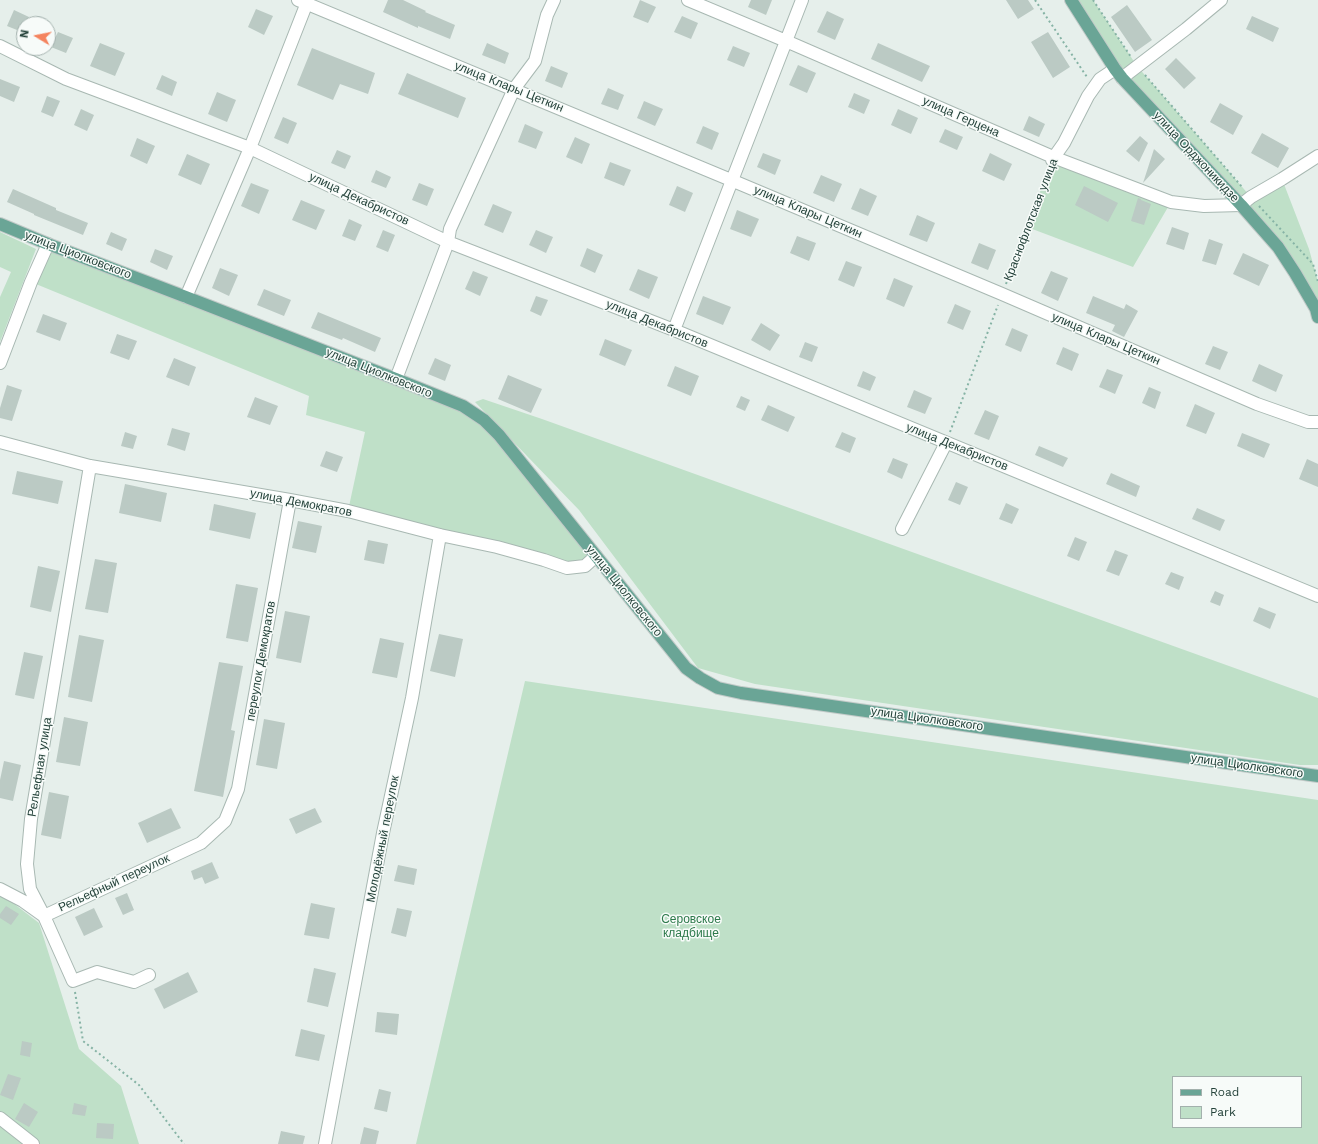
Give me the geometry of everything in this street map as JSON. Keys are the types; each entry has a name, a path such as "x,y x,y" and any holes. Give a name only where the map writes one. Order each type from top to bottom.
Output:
{"main road":[{"name":"улица Орджоникидзе","path":"1071,0 1119,73 1278,247 1316,309 1318,317"},
{"name":"улица Циолковского","path":"0,224 463,406 484,420 499,435 686,668 718,688 749,694 1318,776"}],"street":[{"path":"396,379 448,242 450,229 514,89 535,61 547,15 554,0"},
{"name":"улица Герцена","path":"688,0 786,41 1052,158 1171,202 1204,206 1241,205"},
{"path":"674,330 802,0"},
{"name":"Краснофлотская улица","path":"1052,158 1064,142 1088,96 1100,79 1137,66 1221,0"},
{"path":"186,296 250,148 305,1"},
{"name":"улица Клары Цеткин","path":"305,1 1002,294 1257,404 1308,422 1318,422"},
{"name":"улица Декабристов","path":"0,46 66,79 250,148 448,242 674,330 1318,596"},
{"path":"1241,205 1251,197 1318,156"},
{"path":"0,363 31,282 48,244"},
{"name":"улица Демократов","path":"0,442 90,466 348,511 440,535 497,547 567,568 585,566 596,556"},
{"path":"902,529 946,443"},
{"name":"Рельефная улица","path":"73,982 44,916 30,889 27,864 31,819 90,466"},
{"name":"переулок Демократов","path":"224,821 238,789 290,500"},
{"name":"Молодёжный переулок","path":"325,1144 384,833 412,698 440,535"},
{"name":"Рельефный переулок","path":"0,889 23,901 44,916 201,843 224,821"},
{"path":"73,982 97,972 134,982 149,975"},
{"path":"0,1118 16,1139 33,1144"}],"path":[{"path":"1035,0 1094,88"},
{"path":"1093,0 1137,66 1251,197 1313,264 1318,282"},
{"name":"Краснофлотская улица","path":"946,443 1052,158"},
{"path":"73,982 83,1042 139,1085 184,1144"}],"green space":[{"path":"1071,0 1093,0 1137,66 1250,196 1282,179 1309,249 1318,282 1318,317 1295,273 1122,78"},
{"path":"1053,157 1171,202 1133,267 1027,227"},
{"path":"0,232 36,249 0,342 0,297 11,272 0,267"},
{"path":"48,244 484,420 596,556 567,568 348,511 365,432 306,415 309,396 31,282"},
{"path":"483,399 1318,698 1318,765 1300,765 755,684 698,668 579,510 475,402"},
{"name":"Серовское кладбище","path":"525,681 1318,800 1318,1144 416,1144"},
{"path":"0,893 39,923 79,1049 121,1086 139,1144 0,1144"}],"building":[{"path":"388,0 403,0 426,11 425,12 455,25 450,39 418,26 418,28 383,12"},
{"path":"640,0 656,7 648,23 633,17"},
{"path":"751,0 772,0 766,15 748,7"},
{"path":"1006,0 1028,0 1034,9 1018,19"},
{"path":"1127,5 1152,40 1135,52 1111,17"},
{"path":"256,9 273,16 264,35 248,27"},
{"path":"14,10 27,16 16,16 16,30 7,26"},
{"path":"827,11 844,19 835,40 817,32"},
{"path":"682,16 698,23 691,39 674,32"},
{"path":"1252,16 1279,28 1273,42 1246,29"},
{"path":"58,32 73,38 66,53 56,49 56,36"},
{"path":"1048,32 1070,67 1053,78 1031,42"},
{"path":"100,43 125,53 115,76 90,66"},
{"path":"487,43 509,53 505,64 482,55"},
{"path":"878,43 930,66 922,82 871,59"},
{"path":"733,46 750,53 744,67 727,60"},
{"path":"312,48 375,73 368,94 340,84 333,100 297,85"},
{"path":"1176,58 1196,78 1184,89 1165,69"},
{"path":"798,65 816,73 807,93 789,85"},
{"path":"551,66 568,73 562,88 545,81"},
{"path":"407,73 466,98 458,118 398,94"},
{"path":"162,75 177,82 172,96 156,89"},
{"path":"0,79 20,87 14,102 0,96"},
{"path":"608,88 624,95 618,110 601,104"},
{"path":"217,92 236,100 227,122 208,114"},
{"path":"854,93 870,100 864,114 848,107"},
{"path":"47,96 60,101 53,117 41,112"},
{"path":"644,101 663,109 655,126 637,118"},
{"path":"1220,103 1243,116 1233,135 1210,122"},
{"path":"81,109 94,115 87,131 74,125"},
{"path":"898,109 918,118 911,134 891,125"},
{"path":"1029,116 1045,124 1039,137 1023,130"},
{"path":"283,117 297,123 288,144 274,138"},
{"path":"525,124 543,132 536,149 518,142"},
{"path":"703,126 719,133 712,150 696,143"},
{"path":"945,129 963,137 957,150 939,142"},
{"path":"1262,133 1289,148 1278,168 1251,153"},
{"path":"1140,136 1148,143 1139,162 1126,151"},
{"path":"575,137 590,144 582,164 566,157"},
{"path":"137,138 155,146 147,164 130,156"},
{"path":"1154,149 1165,159 1143,183"},
{"path":"337,150 351,156 345,169 331,163"},
{"path":"763,153 781,160 775,175 757,167"},
{"path":"990,153 1012,164 1004,181 982,171"},
{"path":"187,154 210,164 201,185 178,175"},
{"path":"610,162 631,170 624,186 604,178"},
{"path":"376,170 391,177 386,188 371,182"},
{"path":"821,175 842,184 834,202 813,193"},
{"path":"251,183 269,190 259,214 241,206"},
{"path":"419,183 434,189 427,206 412,200"},
{"path":"677,186 693,193 685,212 669,205"},
{"path":"1084,186 1118,203 1108,222 1075,205"},
{"path":"860,188 877,196 868,216 851,209"},
{"path":"13,189 56,208 56,210 88,223 83,235 7,202"},
{"path":"1138,198 1151,204 1144,225 1131,221"},
{"path":"301,200 325,210 316,230 292,220"},
{"path":"493,204 512,212 503,233 484,225"},
{"path":"737,210 759,219 751,237 730,229"},
{"path":"917,215 935,223 927,242 909,235"},
{"path":"349,219 362,225 355,241 342,236"},
{"path":"1172,227 1189,233 1184,250 1166,244"},
{"path":"383,230 395,235 388,252 376,247"},
{"path":"536,230 553,237 546,253 529,245"},
{"path":"111,232 127,239 122,251 106,244"},
{"path":"797,236 816,243 809,261 790,253"},
{"path":"1209,239 1223,244 1216,265 1202,261"},
{"path":"979,243 996,250 988,270 971,263"},
{"path":"587,248 603,255 595,273 580,266"},
{"path":"155,249 173,256 167,270 150,262"},
{"path":"1243,253 1269,265 1259,286 1233,274"},
{"path":"846,261 862,267 854,287 838,280"},
{"path":"220,268 238,275 229,296 212,288"},
{"path":"638,269 658,277 649,299 629,290"},
{"path":"473,271 488,277 480,296 465,289"},
{"path":"1051,271 1068,278 1058,301 1041,293"},
{"path":"894,278 913,286 904,307 886,299"},
{"path":"264,289 291,300 284,316 257,305"},
{"path":"536,296 548,300 541,316 530,311"},
{"path":"703,296 731,307 723,325 696,314"},
{"path":"1093,296 1124,309 1126,304 1138,311 1124,337 1112,331 1115,325 1086,313"},
{"path":"955,304 971,311 963,330 947,323"},
{"path":"318,312 381,338 375,352 343,338 342,340 311,328"},
{"path":"43,314 67,323 60,341 36,332"},
{"path":"761,323 780,335 770,351 751,340"},
{"path":"1012,328 1028,335 1021,352 1005,345"},
{"path":"117,334 137,341 129,360 110,353"},
{"path":"605,339 632,350 625,366 599,355"},
{"path":"805,342 818,347 812,362 799,357"},
{"path":"1213,346 1228,352 1220,370 1205,364"},
{"path":"1063,347 1079,354 1072,371 1056,364"},
{"path":"174,358 196,367 189,386 166,377"},
{"path":"435,358 451,365 445,381 428,374"},
{"path":"1259,364 1283,375 1276,392 1252,381"},
{"path":"675,366 699,376 691,396 667,386"},
{"path":"1107,369 1123,375 1115,394 1099,387"},
{"path":"863,371 876,377 870,391 857,386"},
{"path":"508,375 542,389 531,413 498,399"},
{"path":"7,385 22,390 12,421 0,418 0,408"},
{"path":"1149,387 1161,392 1155,409 1142,403"},
{"path":"914,390 932,398 925,414 907,407"},
{"path":"741,396 750,400 745,411 736,407"},
{"path":"255,397 278,406 270,425 247,417"},
{"path":"1195,404 1215,413 1206,434 1186,426"},
{"path":"768,405 795,417 788,432 761,420"},
{"path":"985,410 999,416 989,440 974,434"},
{"path":"172,428 190,433 185,451 167,445"},
{"path":"125,432 137,436 133,449 121,446"},
{"path":"842,432 856,438 850,453 835,447"},
{"path":"1242,433 1270,444 1264,458 1237,446"},
{"path":"1039,446 1068,458 1063,467 1035,455"},
{"path":"326,451 343,457 337,472 320,466"},
{"path":"893,458 908,464 902,479 887,472"},
{"path":"1307,459 1318,464 1318,487 1299,479"},
{"path":"17,471 63,481 58,504 12,494"},
{"path":"1111,473 1140,486 1136,497 1106,484"},
{"path":"956,482 968,487 960,505 948,500"},
{"path":"125,484 167,493 161,522 119,513"},
{"path":"1006,503 1019,509 1012,524 999,519"},
{"path":"214,504 256,513 250,539 209,530"},
{"path":"1197,508 1225,520 1220,531 1192,519"},
{"path":"298,521 322,526 316,553 292,548"},
{"path":"1075,537 1087,542 1079,561 1067,556"},
{"path":"368,540 388,544 384,564 364,560"},
{"path":"1115,550 1128,555 1119,576 1106,571"},
{"path":"95,559 117,563 108,613 85,609"},
{"path":"38,566 60,571 51,612 30,607"},
{"path":"1171,572 1184,577 1179,590 1165,584"},
{"path":"236,584 258,588 248,642 226,638"},
{"path":"1215,591 1224,595 1220,606 1210,602"},
{"path":"1259,607 1276,614 1270,629 1253,621"},
{"path":"285,611 310,616 301,663 276,658"},
{"path":"439,634 463,639 455,677 430,671"},
{"path":"79,635 104,640 92,702 68,697"},
{"path":"380,638 404,643 397,678 372,673"},
{"path":"24,652 43,656 34,699 15,695"},
{"path":"219,662 243,666 231,730 235,731 223,797 194,791"},
{"path":"64,717 88,722 80,766 56,762"},
{"path":"264,719 285,723 277,769 256,765"},
{"path":"4,761 21,765 13,801 0,798 0,780"},
{"path":"49,792 69,796 61,839 41,835"},
{"path":"171,808 181,828 147,843 138,823"},
{"path":"315,808 322,822 296,834 289,819"},
{"path":"212,862 219,878 205,884 202,877 194,880 191,871"},
{"path":"398,865 417,869 414,885 394,881"},
{"path":"127,893 134,910 123,915 115,898"},
{"path":"311,903 335,908 329,939 304,935"},
{"path":"6,906 19,914 11,925 0,918 0,914"},
{"path":"94,908 103,927 84,936 75,917"},
{"path":"397,908 412,911 406,937 391,933"},
{"path":"314,968 336,973 328,1007 307,1002"},
{"path":"188,972 198,992 164,1009 154,989"},
{"path":"377,1012 399,1014 397,1035 375,1032"},
{"path":"301,1029 325,1035 319,1061 295,1056"},
{"path":"22,1041 32,1043 30,1057 20,1055"},
{"path":"8,1074 21,1078 13,1100 0,1095"},
{"path":"379,1089 391,1092 387,1112 374,1109"},
{"path":"24,1103 38,1112 29,1127 15,1119"},
{"path":"74,1103 87,1106 85,1116 72,1114"},
{"path":"97,1123 114,1124 113,1139 96,1138"},
{"path":"364,1127 379,1131 376,1144 360,1144"},
{"path":"281,1131 305,1136 303,1144 278,1144"}]}
